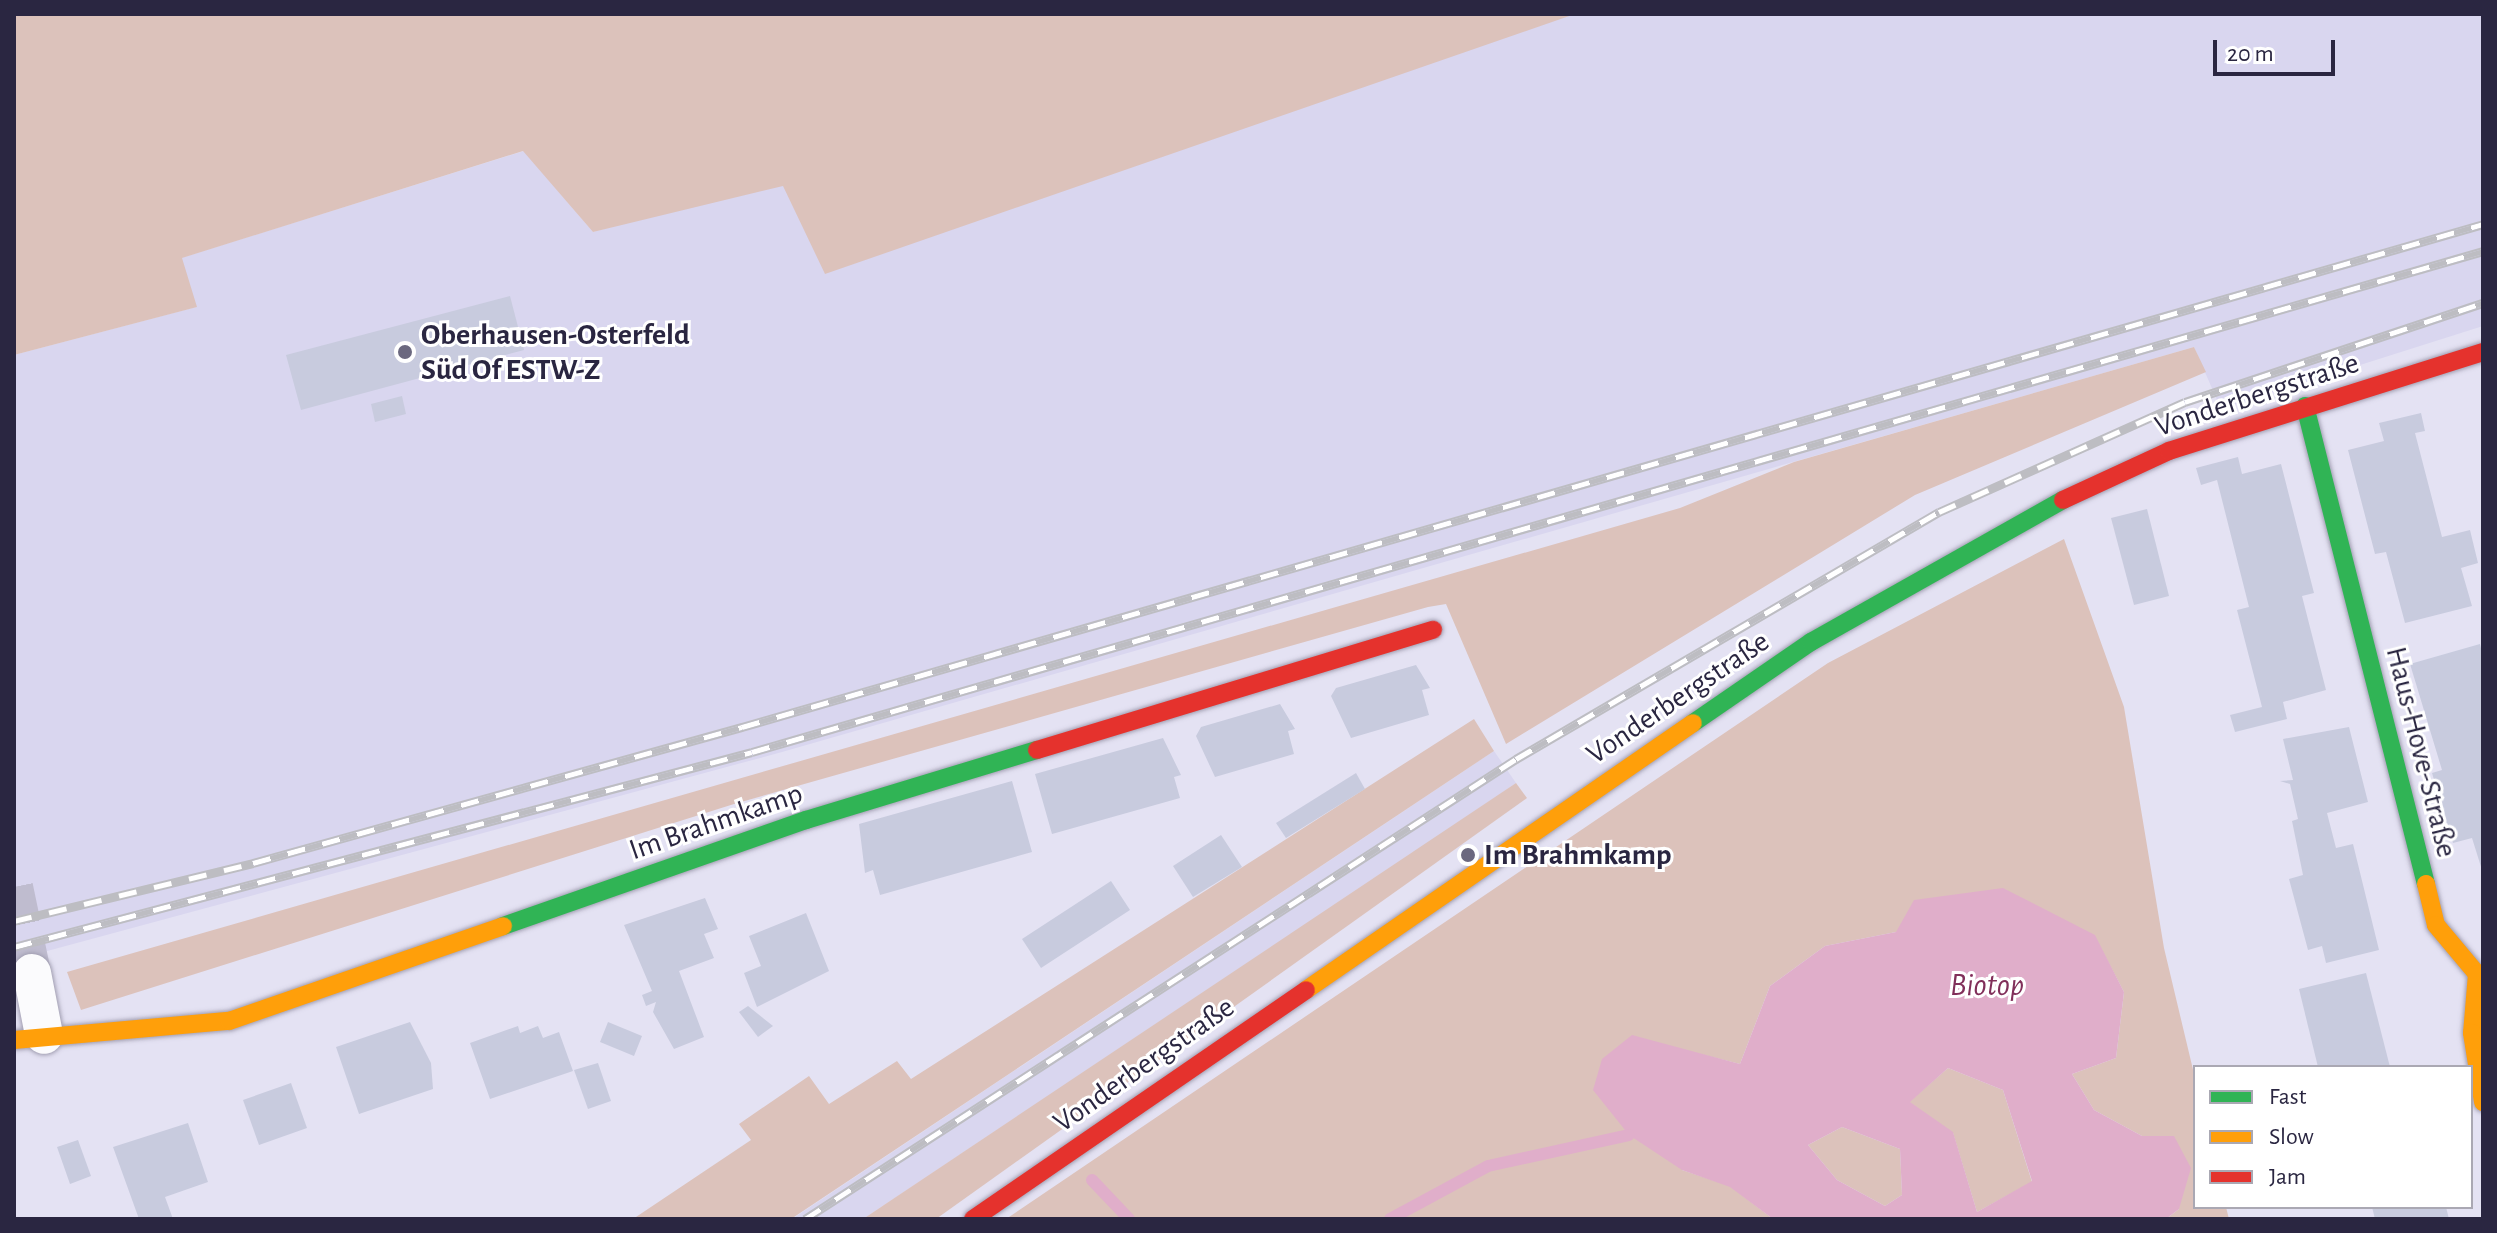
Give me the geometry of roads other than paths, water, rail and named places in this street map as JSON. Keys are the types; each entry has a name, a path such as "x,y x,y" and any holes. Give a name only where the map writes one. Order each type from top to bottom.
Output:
{"street":[{"name":"Vonderbergstraße","path":"973,1219 1811,642 2055,504 2169,451 2483,352"},
{"name":"Haus-Hove-Straße","path":"2305,406 2436,925 2480,974 2472,1033 2483,1102"},
{"name":"Im Brahmkamp","path":"29,1038 229,1021 806,820 1433,630"},
{"path":"29,1038 32,973"}],"water":[{"name":"Biotop","path":"2003,888 2095,935 2124,992 2116,1058 2072,1074 2094,1110 2142,1136 2174,1136 2191,1168 2179,1209 2166,1219 1773,1219 1730,1187 1682,1170 1629,1135 1593,1090 1602,1059 1632,1035 1740,1064 1770,986 1825,946 1896,932 1914,900","holes":["1948,1068 2003,1090 2032,1181 1977,1212 1953,1132 1910,1102","1842,1127 1900,1149 1902,1195 1885,1206 1837,1180 1808,1145"]}],"waterway":[{"path":"1390,1219 1488,1166 1629,1135"},
{"path":"1092,1180 1129,1219"}],"tunnel":[{"path":"14,887 32,973"}],"railway":[{"path":"14,921 253,863 742,727 2483,224"},
{"path":"14,947 752,752 2483,251"},
{"path":"805,1219 1516,759 1939,512 2185,402 2483,303"}],"place":[{"name":"Oberhausen-Osterfeld Süd Of ESTW-Z","path":"405,352"},
{"name":"Im Brahmkamp","path":"1468,855"}]}
